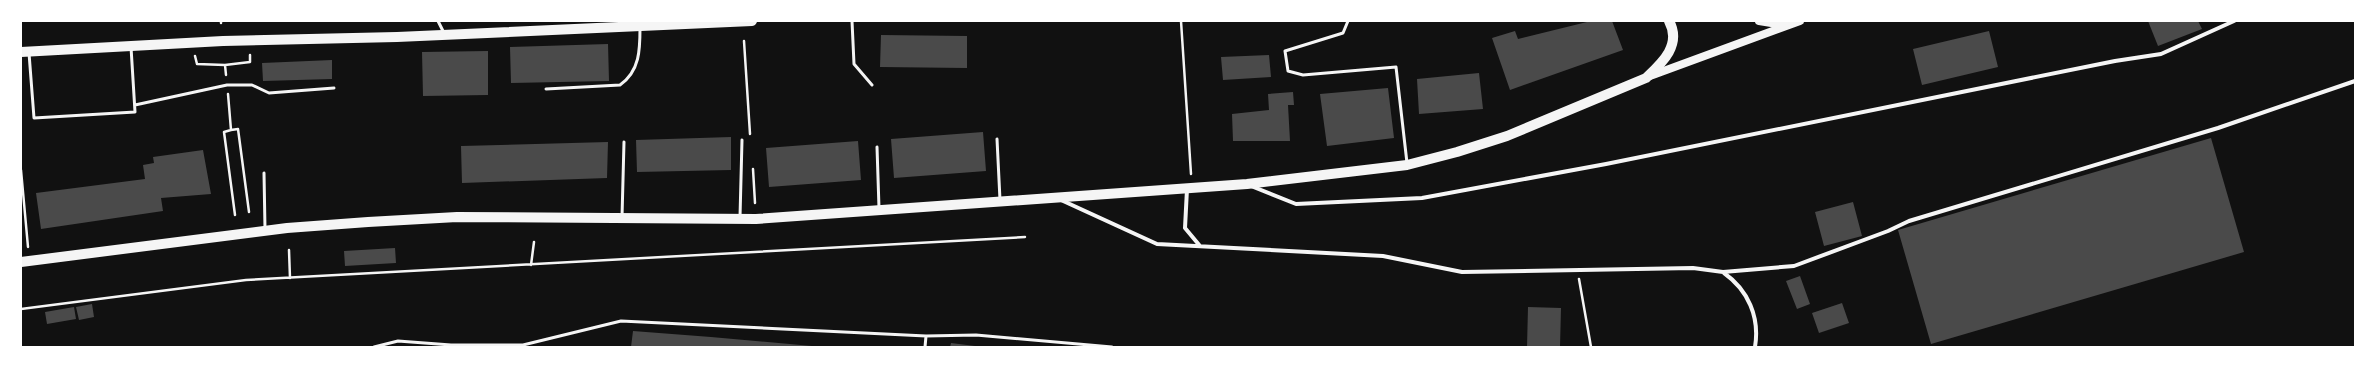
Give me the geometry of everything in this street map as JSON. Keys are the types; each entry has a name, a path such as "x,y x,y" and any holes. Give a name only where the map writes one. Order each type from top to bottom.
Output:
{"main road":[{"path":"25,52 131,46 445,35 579,25 640,26 752,21"},
{"path":"1646,78 1662,64 1672,49 1673,37 1669,21"},
{"path":"1758,21 1783,25"},
{"path":"21,262 265,231 457,217 740,219 879,212 1247,184 1407,165 1457,152 1507,136 1646,78 1783,25 1800,21"}],"street":[{"path":"1247,184 1296,204 1422,198 1606,164 2107,62 2161,54 2234,21"},
{"path":"1056,198 1157,244 1383,256 1462,272 1693,268 1724,272 1794,266 1888,231 1909,221 2218,128 2355,81"},
{"path":"1187,189 1185,228 1200,246"},
{"path":"1724,272 1740,286 1750,302 1756,324 1755,347"}],"lane":[{"path":"438,21 445,35"},
{"path":"852,21 854,64 872,85"},
{"path":"1348,21 1343,33 1285,51 1288,71 1303,76 1396,67 1407,165"},
{"path":"546,89 620,85 630,78 637,64 640,26"},
{"path":"25,52 34,118 135,112 131,46"},
{"path":"135,105 227,85 252,85 269,93 334,88"},
{"path":"997,139 1000,202"},
{"path":"740,219 742,140"},
{"path":"622,219 624,142"},
{"path":"877,147 879,212"},
{"path":"264,173 265,231"},
{"path":"374,347 398,341 452,345 523,345 621,321 926,336 976,335 1112,347"},
{"path":"925,347 926,336"}],"path":[{"path":"1181,21 1191,174"},
{"path":"744,41 751,142"},
{"path":"196,56 197,64 225,65 250,62 250,55"},
{"path":"227,85 231,130"},
{"path":"235,215 224,132 231,130 238,129 249,212"},
{"path":"752,165 755,204"},
{"path":"21,170 22,199 28,247"},
{"path":"21,224 26,223"},
{"path":"21,309 246,280 1025,237"},
{"path":"531,265 534,242"},
{"path":"289,250 290,278"},
{"path":"1578,271 1591,347"}],"building":[{"path":"1591,21 1612,21 1623,50 1510,90 1492,38 1515,31 1518,39"},
{"path":"2148,21 2198,21 2202,29 2158,46"},
{"path":"1989,31 1998,67 1922,85 1913,49"},
{"path":"881,35 967,36 967,68 880,67"},
{"path":"608,44 609,81 511,83 510,47"},
{"path":"488,51 488,95 423,96 422,52"},
{"path":"1269,55 1271,77 1223,80 1221,57"},
{"path":"332,60 332,79 263,81 262,63"},
{"path":"1479,73 1483,109 1419,114 1417,79"},
{"path":"1388,88 1394,138 1327,146 1320,94"},
{"path":"1293,92 1294,105 1288,105 1290,141 1233,141 1232,114 1269,110 1268,94"},
{"path":"983,132 986,171 894,178 891,139"},
{"path":"731,137 731,170 637,172 636,140"},
{"path":"2211,138 2244,252 1931,344 1898,230"},
{"path":"858,141 861,180 769,187 766,148"},
{"path":"608,142 607,178 462,183 461,146"},
{"path":"203,150 211,194 161,198 163,211 41,229 36,193 145,179 143,165 154,163 153,157"},
{"path":"1853,202 1862,236 1824,246 1815,212"},
{"path":"395,248 396,263 345,266 344,251"},
{"path":"1800,276 1810,304 1797,309 1786,281"},
{"path":"1842,303 1849,323 1819,333 1812,313"},
{"path":"92,304 94,317 79,320 76,307"},
{"path":"74,307 76,319 47,324 45,312"},
{"path":"1528,307 1561,308 1560,347 1527,347"},
{"path":"633,331 711,337 823,347 631,347"},
{"path":"951,343 975,346 975,347 950,347"}]}
